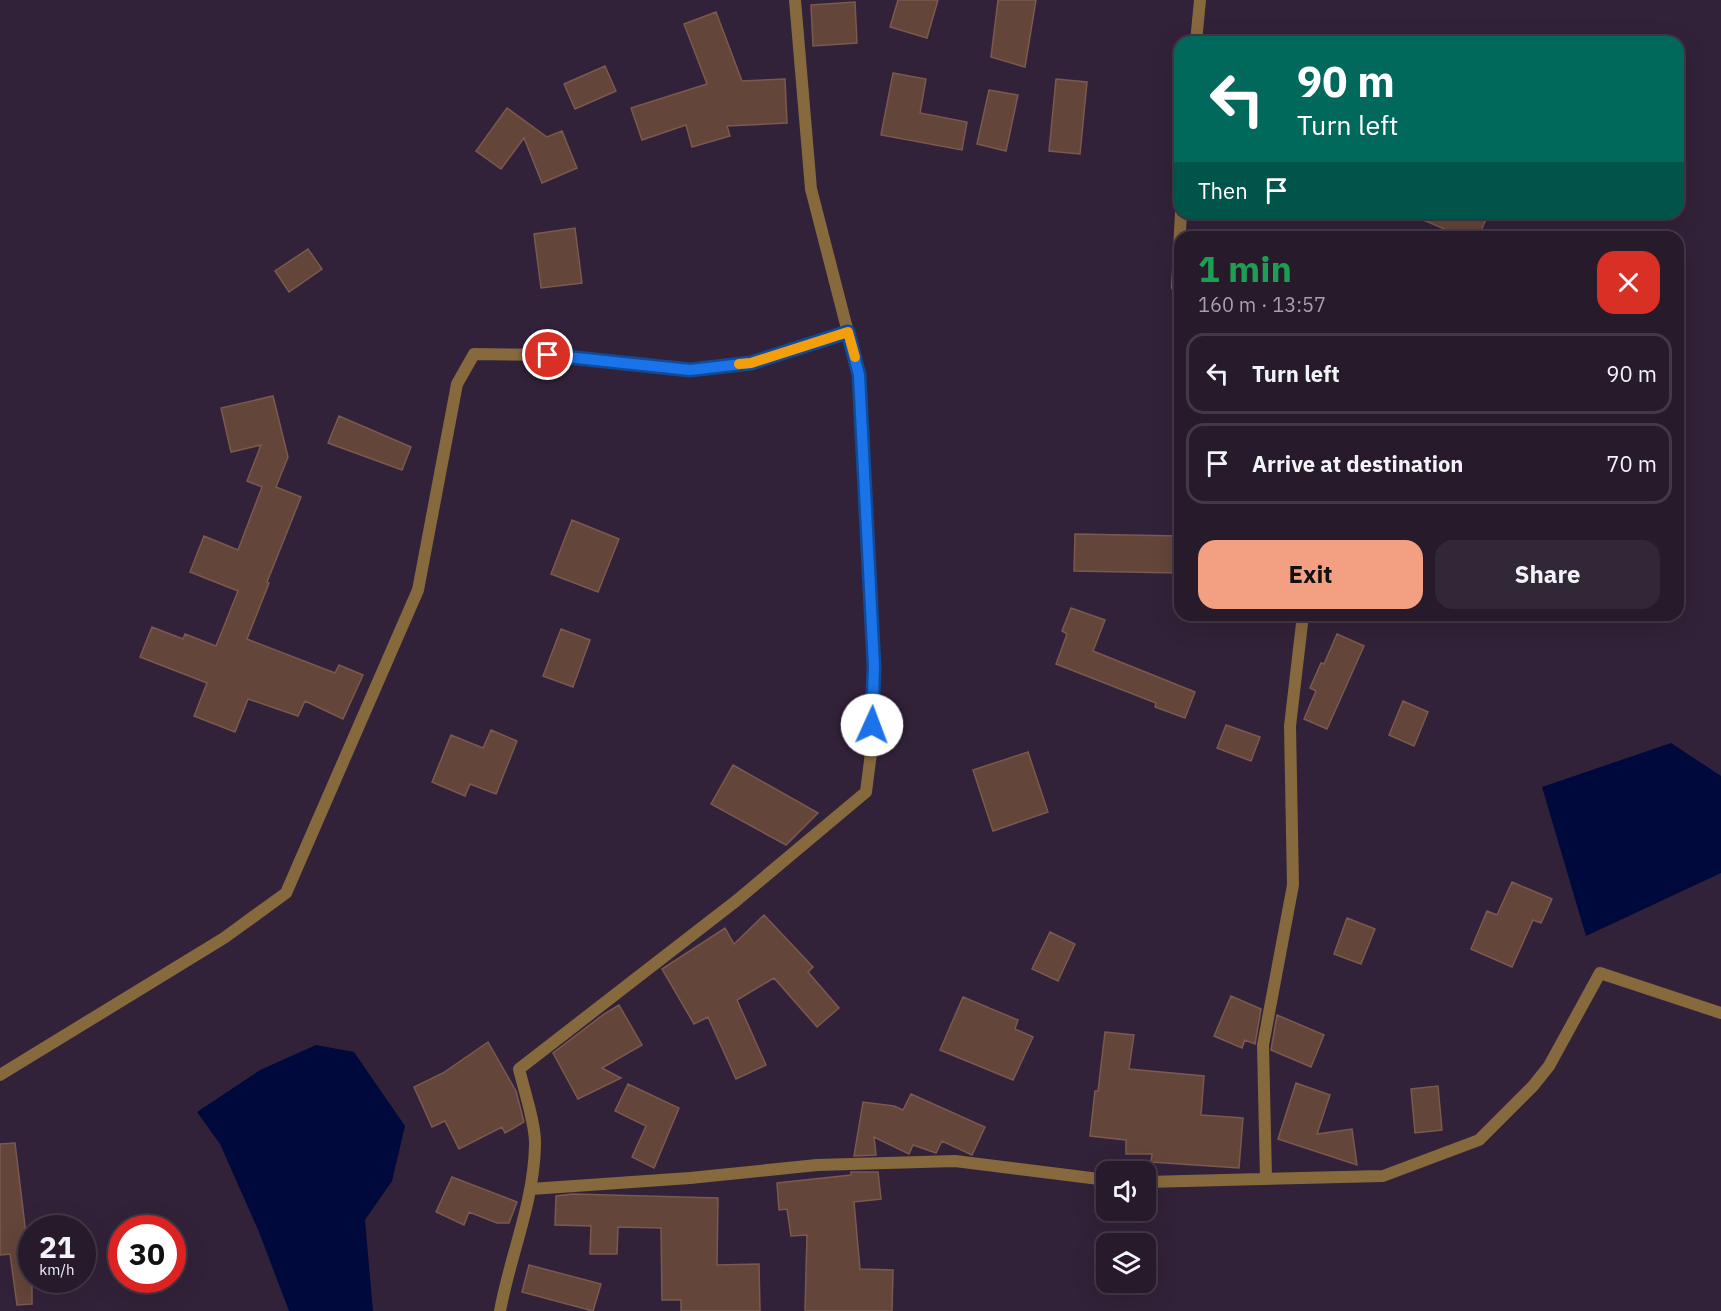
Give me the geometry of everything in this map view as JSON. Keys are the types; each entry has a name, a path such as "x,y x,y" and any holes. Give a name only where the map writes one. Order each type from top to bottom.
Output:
{"street":[{"path":"500,1311 531,1188 536,1143 519,1069 736,902 867,792 872,745 874,666 859,375 811,189 795,0"},
{"path":"1197,36 1200,0"},
{"path":"0,1075 224,938 286,893 418,590 457,384 474,354 548,355 690,370 751,363 848,332"},
{"path":"1266,1178 1263,1045 1293,885 1290,726 1302,621"},
{"path":"1156,1182 1383,1176 1479,1140 1533,1086 1549,1066 1600,973 1721,1013"},
{"path":"531,1188 690,1178 817,1166 955,1161 1096,1179"}],"shaded area":[{"path":"1671,743 1721,776 1721,873 1586,936 1542,787"},
{"path":"316,1045 354,1052 405,1126 392,1181 365,1220 373,1311 289,1311 259,1232 220,1144 197,1112 260,1070"}],"building":[{"path":"898,0 938,0 927,38 890,27"},
{"path":"998,0 1036,0 1025,67 991,57"},
{"path":"855,2 857,43 813,46 811,5"},
{"path":"716,12 742,81 785,79 787,123 727,126 730,136 692,147 686,125 642,140 631,108 707,84 684,24"},
{"path":"605,66 616,91 575,109 564,84"},
{"path":"893,73 926,79 920,113 967,122 962,150 881,135"},
{"path":"1056,79 1087,82 1080,154 1049,151"},
{"path":"989,90 1018,95 1006,151 977,144"},
{"path":"507,108 547,137 562,131 577,168 542,183 524,138 501,169 476,151"},
{"path":"1421,219 1486,219 1481,231 1449,231"},
{"path":"575,228 582,283 541,288 534,234"},
{"path":"308,249 322,269 289,292 275,271"},
{"path":"273,396 288,457 276,487 301,497 247,639 335,673 339,665 363,675 343,719 305,701 298,716 248,699 235,732 194,716 207,683 140,657 152,627 183,639 185,634 216,646 238,591 190,572 204,536 238,550 262,487 247,481 261,445 231,452 221,408"},
{"path":"339,416 411,447 402,470 328,443"},
{"path":"572,520 619,539 598,592 551,574"},
{"path":"1075,534 1174,536 1174,573 1074,571"},
{"path":"1071,608 1105,620 1093,651 1195,692 1185,718 1155,707 1156,703 1056,664 1067,634 1062,631"},
{"path":"561,629 590,640 573,687 543,676"},
{"path":"1337,634 1364,646 1327,729 1304,719 1316,691 1310,688"},
{"path":"1403,701 1428,712 1414,746 1389,735"},
{"path":"1226,725 1260,737 1251,761 1217,748"},
{"path":"491,730 517,741 496,794 470,784 465,796 432,782 451,735 483,748"},
{"path":"1028,752 1048,812 993,831 973,770"},
{"path":"733,765 818,813 786,845 711,804"},
{"path":"1512,882 1552,899 1541,923 1533,920 1512,967 1471,949 1487,911 1497,915"},
{"path":"764,915 813,967 808,972 839,1008 817,1027 774,978 737,1000 766,1065 736,1079 708,1017 694,1024 662,969 725,928 734,944"},
{"path":"1347,918 1375,929 1361,964 1334,954"},
{"path":"1050,932 1075,944 1058,981 1032,969"},
{"path":"1231,996 1261,1009 1255,1044 1245,1040 1242,1048 1214,1036"},
{"path":"963,997 1018,1020 1015,1029 1033,1037 1013,1080 940,1050"},
{"path":"619,1005 642,1045 602,1068 621,1078 578,1099 553,1053"},
{"path":"1277,1015 1324,1035 1311,1067 1271,1050"},
{"path":"1105,1032 1134,1035 1129,1069 1204,1076 1201,1115 1243,1118 1239,1168 1156,1162 1151,1161 1152,1154 1126,1154 1126,1140 1090,1136 1095,1091 1098,1091"},
{"path":"488,1042 516,1091 524,1122 505,1133 502,1127 459,1149 445,1121 432,1127 414,1087 443,1073"},
{"path":"1296,1083 1330,1095 1317,1134 1352,1129 1357,1165 1278,1139"},
{"path":"628,1084 679,1108 654,1168 632,1157 646,1126 615,1111"},
{"path":"1438,1086 1442,1130 1415,1133 1411,1089"},
{"path":"911,1094 985,1127 972,1155 942,1141 936,1153 913,1145 909,1154 874,1137 876,1155 854,1156 863,1102 894,1106 903,1110"},
{"path":"15,1143 24,1215 18,1215 18,1293 32,1293 32,1304 17,1305 10,1254 0,1255 0,1144"},
{"path":"851,1172 878,1172 881,1199 854,1202 860,1269 893,1270 892,1311 805,1311 807,1235 791,1236 787,1209 779,1210 777,1183 851,1175"},
{"path":"452,1177 517,1202 509,1223 497,1223 469,1212 464,1225 436,1212"},
{"path":"573,1194 718,1198 717,1265 759,1264 760,1311 681,1311 681,1300 662,1300 661,1228 618,1227 617,1254 590,1254 591,1226 555,1225 556,1196"},
{"path":"529,1265 601,1284 593,1311 522,1292"}],"slow traffic":[{"path":"739,364 751,363 848,332 855,357"}],"route":[{"path":"548,355 690,370 751,363 848,332 859,375 874,666 872,725"}]}
